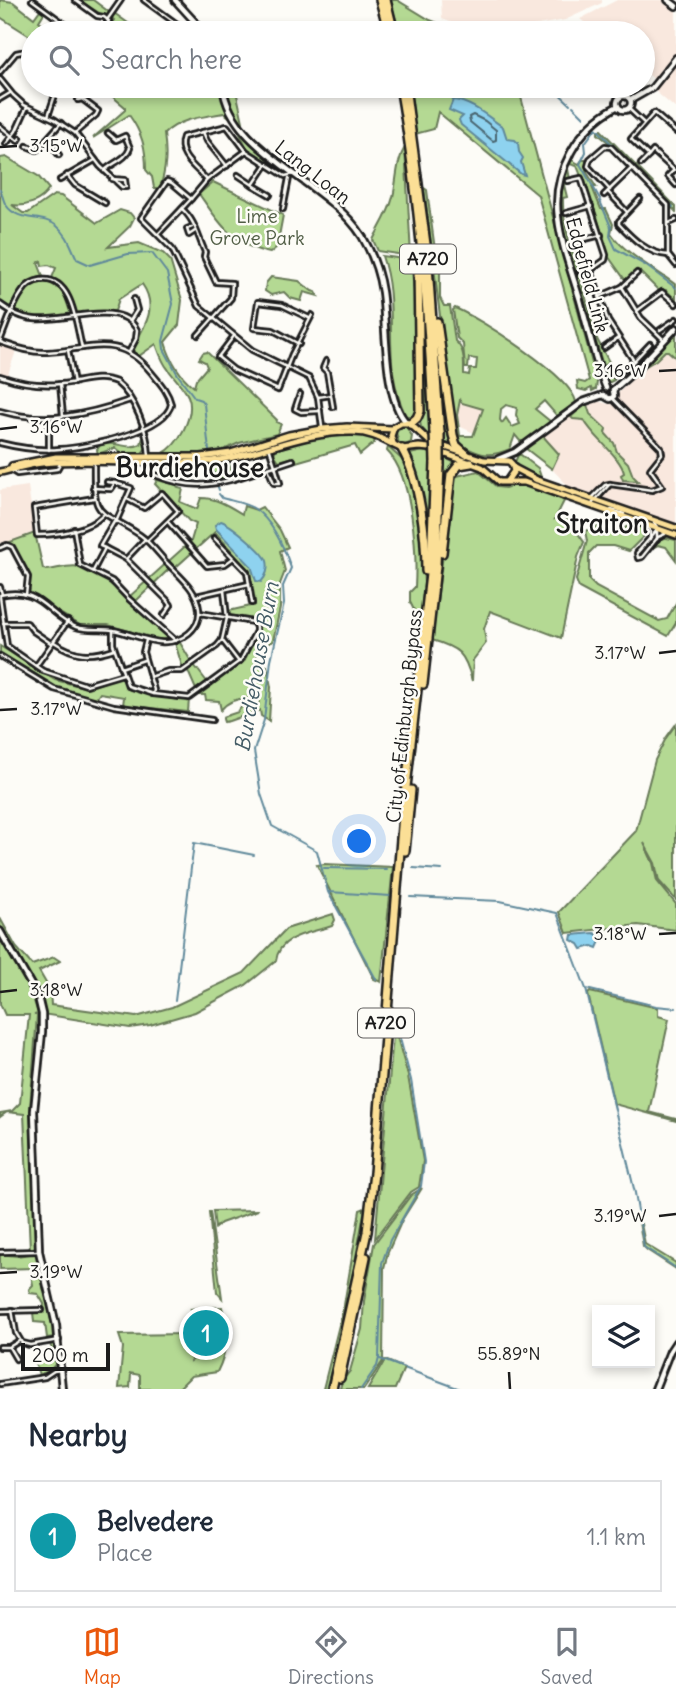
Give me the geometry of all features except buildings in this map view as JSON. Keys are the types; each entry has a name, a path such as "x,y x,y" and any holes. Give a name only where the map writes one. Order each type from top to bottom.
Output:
{"highway":[{"path":"380,0 385,21"},
{"path":"386,0 391,21"},
{"name":"City of Edinburgh Bypass","path":"402,98 413,172 437,433"},
{"name":"City of Edinburgh Bypass","path":"334,1389 362,1280 378,1175 398,922 439,539 429,273 407,98"},
{"path":"409,423 417,418 420,405 420,297 413,172"},
{"path":"429,273 453,435 456,445 466,454"},
{"path":"398,447 408,461 425,535 426,584 422,645"},
{"name":"City of Edinburgh Bypass","path":"334,1389 367,1232 374,1173 403,814 434,528 438,463"},
{"path":"426,663 451,475 459,465 471,463"}],"main road":[{"path":"0,472 44,458 224,459 268,444 322,431 409,423 427,440 484,460 509,461 525,475 631,516 676,528"},
{"path":"395,426 391,438 398,447"},
{"path":"322,431 371,434 398,447 429,448 485,469 496,480 524,482 605,503 645,524 676,536"},
{"path":"413,447 418,440 418,432"},
{"path":"11,468 94,460"},
{"path":"507,481 513,475 513,466"}],"street":[{"path":"32,0 60,21"},
{"path":"75,0 97,16 108,20 121,0"},
{"path":"144,0 173,21"},
{"path":"175,0 194,21"},
{"path":"668,0 676,6"},
{"path":"14,47 16,53"},
{"path":"0,72 16,53 21,52"},
{"name":"Edgefield Link","path":"655,84 676,58"},
{"path":"0,79 10,93 27,107 75,132 104,171 112,179 123,189 127,187 125,180 112,179"},
{"path":"0,99 10,93"},
{"path":"48,116 54,98"},
{"path":"75,132 97,113 97,110 81,98"},
{"name":"Lang Loan","path":"226,98 228,106 250,138 292,175 327,197 344,213 368,247 382,292 387,360 398,408 395,426"},
{"name":"Edgefield Link","path":"606,388 559,228 557,199 563,170 576,144 594,122 618,106 619,98"},
{"name":"Edgefield Link","path":"631,100 635,98"},
{"path":"628,108 631,100"},
{"path":"618,106 623,110 628,108"},
{"path":"6,144 16,131 27,107"},
{"path":"628,108 645,124"},
{"path":"649,156 631,139 654,113 676,132"},
{"path":"640,119 640,128"},
{"path":"37,150 61,123"},
{"path":"1,125 18,141 20,138"},
{"path":"207,180 183,153 180,144 185,135 227,125 246,151 285,176 292,175 283,209"},
{"path":"203,131 206,141 227,166"},
{"path":"108,133 116,140 129,132"},
{"path":"104,171 128,154 130,148 125,136"},
{"path":"47,139 59,155"},
{"path":"27,146 37,150 39,155"},
{"path":"628,212 589,168 590,159 603,147 608,146 668,205 668,255 676,265"},
{"path":"158,234 207,180 246,151"},
{"path":"641,164 653,151 675,168 668,176 676,185"},
{"path":"60,180 95,160"},
{"path":"253,185 267,164"},
{"path":"604,195 632,168"},
{"path":"238,174 270,195"},
{"path":"67,175 75,185 96,201 105,203"},
{"path":"568,181 581,176 601,234 606,258 592,270 580,272"},
{"path":"191,199 167,181 141,218 172,249 199,306 252,349 309,378 318,397 322,431"},
{"path":"640,199 618,222 638,244 668,255"},
{"path":"566,213 591,206"},
{"path":"182,209 190,216 216,282 232,283 231,298 198,335"},
{"path":"668,223 676,220"},
{"path":"573,242 601,234"},
{"path":"592,270 608,321 634,361"},
{"path":"599,297 622,287 637,273"},
{"path":"0,443 49,450 104,442 143,428 167,414 171,404 156,378 144,363 129,352 112,346 68,349 35,351 0,341 24,289 31,283 45,280 57,283 64,289 82,348"},
{"path":"622,287 637,311 664,340"},
{"path":"637,311 662,292 676,304"},
{"path":"130,321 138,310 134,299"},
{"path":"234,337 218,357 234,370 278,390 288,366 299,344 311,316 282,305 258,302 254,328 273,330 299,344"},
{"path":"0,303 12,313 36,320 106,313 117,315 136,327 137,333 129,352"},
{"path":"660,330 676,319"},
{"path":"613,390 676,328"},
{"path":"604,348 618,338"},
{"path":"615,375 634,361 650,344"},
{"path":"68,349 74,383"},
{"path":"326,361 323,368 327,372 333,407"},
{"path":"0,376 27,383 60,384 96,378 110,379 122,387 131,400 143,428 148,460"},
{"path":"60,384 63,417"},
{"path":"497,459 515,452 583,402 603,395 606,388 613,390"},
{"path":"612,398 615,394 613,390"},
{"path":"300,394 295,409 300,412 320,411"},
{"path":"318,397 331,395"},
{"path":"594,500 605,485 652,490 662,486 650,469 662,454 662,448 612,398 607,399 603,395"},
{"path":"0,411 49,418 63,417 94,412 131,400"},
{"name":"Lang Loan","path":"398,408 409,423"},
{"path":"49,418 49,450"},
{"path":"268,444 280,481 275,484 268,468"},
{"path":"513,466 515,452"},
{"path":"1,596 26,595 41,601 80,628 113,630 158,643 176,641 192,630 200,614 196,596 146,540 103,515 94,498 94,460"},
{"path":"155,475 186,485 217,484 293,460"},
{"path":"107,482 131,488 100,546 126,559 168,601 171,605 164,615"},
{"path":"93,488 111,489 115,483"},
{"path":"594,500 610,484"},
{"path":"126,559 178,511 162,493 144,508 127,499"},
{"path":"603,493 605,503"},
{"path":"94,498 33,509 38,536 89,526 103,515"},
{"path":"631,516 656,524 657,539"},
{"path":"168,522 207,566 225,564 232,559"},
{"path":"645,524 650,531 650,539"},
{"path":"665,525 658,528 641,553 665,534 676,536"},
{"path":"74,529 79,564 112,581 176,641"},
{"path":"214,538 232,559 246,570 252,603"},
{"path":"0,548 7,545 12,547 28,577 26,595"},
{"path":"93,571 105,548"},
{"path":"196,596 249,584"},
{"path":"0,587 7,646 51,674 86,685 123,674"},
{"path":"150,677 168,671 182,671 222,640 227,618 224,590"},
{"path":"113,630 114,649 130,688 189,698 239,662 253,639 255,624 200,614"},
{"path":"36,666 68,621"},
{"path":"3,623 27,623 33,631 72,654 102,653 114,649"},
{"path":"146,639 143,652 153,694"},
{"path":"222,640 239,662"},
{"path":"0,656 54,689 114,706 212,720"},
{"path":"121,668 145,660"},
{"path":"0,931 38,996 42,1014 34,1111 39,1251 59,1340 62,1389"},
{"path":"0,1252 39,1251"},
{"path":"0,1311 40,1311 38,1305"},
{"path":"12,1310 19,1341"},
{"path":"19,1341 27,1345 59,1340"},
{"path":"0,1348 9,1347 19,1341"},
{"path":"655,1389 676,1342"},
{"path":"9,1347 11,1356 16,1359"},
{"path":"0,1384 45,1377 61,1370"}],"shaded area":[{"path":"441,0 602,0 602,3 560,21 442,19"},
{"path":"617,0 665,0 676,9 676,109 655,91 655,21 580,19"},
{"path":"0,343 17,348 7,377 0,375"},
{"path":"664,345 676,356 676,526 569,487 552,469 559,454 542,435 594,400 608,404"},
{"path":"460,403 483,409 474,433 461,427 457,415"},
{"path":"28,486 35,533 0,545 0,490"}],"green space":[{"path":"0,0 13,2 34,18 40,10 44,13 39,21 21,21 21,30 0,17"},
{"path":"78,0 93,0 109,12 106,17"},
{"path":"390,0 397,0 433,21 396,21"},
{"path":"114,13 125,21 113,21 111,17"},
{"path":"114,98 238,98 243,122 241,130 251,144 288,172 247,148 235,124 237,123 224,113 184,121 164,134 164,174 160,188 154,188 152,177 146,170 142,141 129,115 93,138 125,110"},
{"path":"411,98 521,98 597,382 596,389 578,389 577,381 585,383 589,380 538,195 438,112 434,129 415,134"},
{"path":"598,130 601,130 676,207 676,212 613,146 598,134"},
{"path":"405,147 411,256 378,251 373,240 391,203 398,165"},
{"path":"6,157 38,176 49,189 33,203 12,205 23,213 28,213 54,195 61,196 97,223 120,210 130,213 134,218 130,226 108,247 139,243 163,253 170,260 182,300 179,325 165,342 176,367 194,387 196,380 207,367 205,362 199,359 207,352 281,424 277,434 239,443 219,452 162,454 174,444 184,429 190,404 188,396 164,363 156,344 139,356 131,350 148,318 149,301 142,284 119,299 115,311 76,314 69,292 52,278 56,268 42,266 41,261 38,263 43,276 26,284 12,308 0,301 0,158"},
{"path":"572,160 579,164 586,160 586,171 596,187 592,187 601,209 606,209 613,224 611,233 632,254 676,285 676,300 666,290 659,291 639,271 626,281 608,256 596,213 577,166 570,164"},
{"path":"568,169 570,179 564,185 567,197 563,198 566,226 579,273 590,273 584,275 581,280 597,339 609,362 606,365 614,380 608,383 562,225 561,195"},
{"name":"Lime Grove Park","path":"213,182 283,215 277,247 270,253 246,245 228,232 199,194"},
{"path":"424,188 427,190 437,265 440,269 440,298 444,306 450,306 455,341 463,356 464,374 469,375 470,369 476,369 477,359 469,358 468,368 465,368 463,344 457,338 453,310 455,308 523,349 559,378 576,402 557,416 544,401 535,409 551,422 525,441 520,441 515,435 510,449 495,454 477,452 457,443","holes":["460,400 483,409 473,436 460,436 457,415","506,405 517,408 516,415 520,424 512,427 506,418 502,423 501,409"]},
{"path":"382,256 411,260 415,302 417,410 414,416 406,416 394,376 390,296"},
{"path":"271,277 299,281 318,296 304,292 301,301 290,298 284,292 271,295 265,291 266,283"},
{"path":"46,281 63,291 71,315 38,318 16,312 25,291 34,284"},
{"path":"421,309 430,437 421,427 419,417"},
{"path":"676,332 676,358 665,351 641,369"},
{"path":"439,358 451,442 449,444 444,442"},
{"path":"587,405 590,414 606,429 605,433 638,481 623,480 622,467 584,420 571,417"},
{"path":"405,425 412,436 411,442 404,446 399,444 396,432"},
{"path":"144,434 146,448 142,453 122,454 115,448 98,454 100,445 141,444"},
{"path":"337,435 358,435 375,439 360,455 355,445 296,462 294,457 279,461 274,454 276,449"},
{"path":"542,435 559,454 552,469 525,448"},
{"path":"388,447 406,463 420,521 424,583 421,615 416,614 410,602 410,592 415,587 412,516 403,478 387,451"},
{"path":"423,451 431,453 430,537 426,536 410,454"},
{"path":"518,455 538,468 541,477 520,469 515,462"},
{"path":"444,457 455,463 449,475 444,520 442,519"},
{"path":"223,461 229,464 233,476 217,482 212,468 213,462"},
{"path":"478,471 497,487 505,488 520,483 555,495 564,501 555,519 564,521 567,518 584,542 578,557 561,638 490,611 484,629 486,643 473,660 472,681 467,664 460,653 432,640 452,484 457,476"},
{"path":"157,480 183,489 180,502 197,509 201,498 218,501 242,514 244,506 256,510 262,507 280,530 288,547 280,551 285,571 280,584 280,608 273,641 258,648 255,665 267,666 271,687 269,721 261,716 260,710 224,722 223,717 238,712 241,707 258,706 259,700 238,699 221,710 219,701 206,700 205,695 199,695 244,657 255,636 258,623 228,617 228,611 255,605 248,570 215,532 176,567 169,569 135,602 130,596 191,541 196,524 189,521 155,484"},
{"path":"602,522 621,528 631,524 642,528 645,535 629,551 613,546 596,546 589,553 589,580 596,587 659,621 667,619 676,603 676,623 668,636 579,588 576,580 587,541 585,531 599,526"},
{"path":"35,533 43,569 76,566 92,572 128,599 171,640 161,640 108,625 80,625 28,594 29,578 10,542"},
{"path":"662,537 676,540 676,560 666,547 658,545 652,548"},
{"path":"179,641 192,663 183,669 175,643"},
{"path":"0,646 55,680 88,688 121,676 130,690 177,700 189,699 188,712 123,705 124,697 100,693 96,699 55,688 0,655"},
{"path":"194,665 208,683 197,692 187,669"},
{"path":"676,724 676,900 659,881 655,863 644,843 657,881 676,904 676,930 638,925 567,933 559,912 636,831 655,760"},
{"path":"317,865 393,867 381,982 374,979"},
{"path":"333,914 335,920 332,926 290,940 278,952 276,961 246,985 195,1012 130,1028 42,1014 40,1002 0,931 0,918 16,947 32,965 54,957 60,961 39,971 50,990 51,1005 136,1017 172,1007 244,973 286,929"},
{"path":"0,939 31,991 38,1014 34,1015 37,1015 30,1109 36,1247 30,1249 24,1114 7,1112 0,1117 0,1113 12,1111 20,1103 29,1015 5,1015 0,1004"},
{"path":"590,992 658,1008 658,1016 669,1019 649,1112 676,1121 614,1104 588,994"},
{"path":"394,1026 408,1076 423,1161 419,1187 411,1192 375,1239"},
{"path":"422,1188 402,1220 384,1268 383,1361 364,1389 340,1389 342,1381 350,1371 362,1329 374,1244 411,1195"},
{"path":"365,1208 342,1332 326,1389 323,1389 344,1305 360,1210"},
{"path":"258,1210 221,1223 215,1228 213,1211"},
{"path":"210,1212 222,1298 217,1292"},
{"path":"639,1222 645,1244 676,1263 676,1269 643,1246"},
{"path":"36,1253 38,1265 35,1268 0,1269 0,1254 17,1256"},
{"path":"40,1273 55,1337 47,1338 45,1323 34,1322 33,1312 43,1312 44,1304 38,1294 30,1293 29,1289 33,1285 31,1274"},
{"path":"222,1307 226,1340 217,1372 191,1376 178,1389 140,1389 140,1375 129,1373 130,1387 119,1388 123,1347 119,1335 185,1334 189,1322 193,1322 188,1339 191,1361 204,1351 217,1331 210,1324 208,1317 194,1315 191,1309"},
{"path":"50,1343 55,1345 55,1364 50,1370 39,1375 35,1363 50,1361 53,1355"},
{"path":"385,1360 404,1368 395,1389 368,1389"}],"water":[{"path":"453,100 473,107 503,127 507,139 518,143 525,175 461,125 459,120 463,116 449,110"},
{"path":"221,521 254,545 265,557 267,570 261,582 256,581 251,566 216,529 215,525"},
{"path":"594,933 602,937 597,948 592,946 582,949 571,940 572,935"}],"waterway":[{"path":"564,98 570,104"},
{"path":"573,106 584,117"},
{"path":"600,199 580,164 586,152 585,143 596,128 673,207"},
{"name":"Burdiehouse Burn","path":"0,189 11,211 57,226 67,237 77,259 90,265 128,254 152,253 167,273 173,304 163,341 164,349 178,375 195,398 204,404 209,451"},
{"path":"600,201 611,227 610,236 616,249 645,265 676,288"},
{"name":"Burdiehouse Burn","path":"211,468 219,490"},
{"name":"Burdiehouse Burn","path":"219,494 222,498 251,507 261,514 277,536 291,568 283,586 284,604 271,660 264,720 254,751 261,794 272,826 317,851 328,892 376,979"},
{"path":"175,1001 194,843 254,855"},
{"path":"324,868 386,869"},
{"path":"413,868 442,870"},
{"path":"329,892 391,896"},
{"path":"410,897 500,901 557,913 586,989 656,1006 676,1008"},
{"path":"586,989 635,1193 644,1247 676,1268"},
{"path":"361,1389 377,1366 379,1358 382,1263 390,1240 421,1186 424,1162 411,1080 398,1031"},
{"path":"380,1359 460,1389"}],"place":[{"name":"Belvedere","path":"206,1333"}],"district":[{"name":"Burdiehouse","path":"190,468"},
{"name":"Straiton","path":"602,524"}]}
